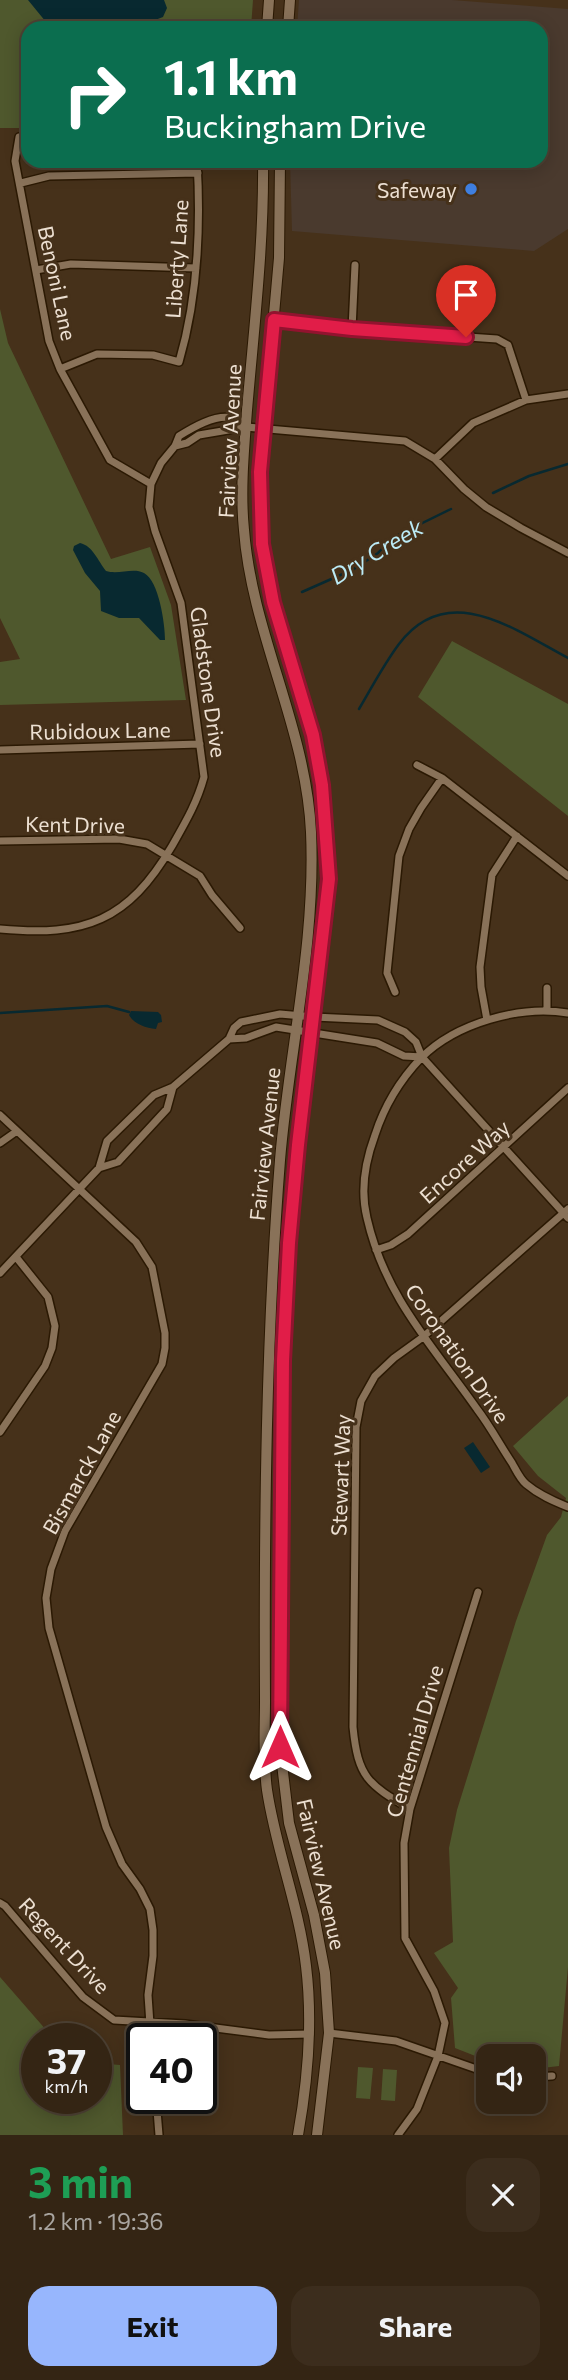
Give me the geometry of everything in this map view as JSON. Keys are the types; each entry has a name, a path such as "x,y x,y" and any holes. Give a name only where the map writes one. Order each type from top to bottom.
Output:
{"street":[{"path":"268,21 269,0"},
{"path":"288,21 290,0"},
{"name":"Benoni Lane","path":"19,137 15,161 50,341 60,369 110,460 151,484"},
{"name":"Liberty Lane","path":"60,369 97,354 153,355 179,362 191,322 199,219 198,168"},
{"name":"Fairview Avenue","path":"263,168 262,255 246,427 244,532 256,605 296,735 306,785 311,832 308,927 283,1130 274,1247 269,1382 265,1713 267,1788 300,1929 308,1986 310,2034 306,2092 298,2135"},
{"name":"Fairview Avenue","path":"280,168 279,258 260,505 262,544 273,602 310,722 322,785 329,879 291,1219 283,1361 280,1747 289,1823 314,1915 325,1973 330,2033 317,2135"},
{"path":"21,183 49,176 198,173"},
{"path":"36,270 71,264 195,268"},
{"path":"352,329 355,265"},
{"path":"466,337 469,275"},
{"path":"274,320 497,340 508,345 526,400"},
{"path":"435,458 473,423 526,400 568,394"},
{"path":"151,484 160,463 175,446 179,436 196,426 217,419 231,418 246,427"},
{"path":"196,426 199,435"},
{"path":"175,446 187,443 199,435 246,427 405,441 435,458 464,489 486,506 568,553"},
{"name":"Gladstone Drive","path":"0,929 20,931 75,928 111,915 141,892 167,855 196,805 204,777 181,603 155,531 149,507 151,484"},
{"name":"Rubidoux Lane","path":"0,750 200,744"},
{"path":"417,765 442,778 568,876"},
{"path":"395,992 387,973 399,856 409,829 442,778"},
{"path":"487,1020 480,967 492,875 517,836"},
{"name":"Kent Drive","path":"0,841 119,839 147,844 200,876 240,928"},
{"path":"547,988 547,1010"},
{"name":"Coronation Drive","path":"568,1013 547,1010 513,1013 487,1020 450,1037 422,1057 398,1087 381,1117 369,1150 363,1184 366,1216 392,1289 423,1337 478,1410 524,1483 548,1499 568,1507"},
{"path":"0,1273 99,1168 107,1141 154,1095 173,1087 229,1039 234,1028 241,1022 280,1014 379,1020 405,1032 416,1042 422,1057 503,1149 567,1213"},
{"path":"229,1039 246,1038 276,1027 377,1043 404,1056 422,1057"},
{"path":"99,1168 118,1162 167,1109 173,1087"},
{"name":"Encore Way","path":"376,1250 391,1245 408,1234 568,1088"},
{"name":"Bismarck Lane","path":"0,1115 136,1242 152,1267 165,1333 162,1364 65,1531 51,1569 46,1598 49,1628 106,1827 122,1864 150,1909 153,1930 148,1995 150,2022"},
{"path":"0,1143 17,1131"},
{"name":"Stewart Way","path":"410,1809 369,1781 356,1756 353,1727 356,1427 361,1401 375,1376 394,1358 423,1337 567,1213"},
{"path":"0,1432 45,1366 52,1348 55,1326 48,1297 16,1257"},
{"name":"Centennial Drive","path":"401,2134 417,2109 438,2056 445,2023 433,1991 405,1938 404,1843 410,1809 478,1592"},
{"name":"Regent Drive","path":"0,1903 35,1938 83,1997 114,2020 269,2035 310,2034"},
{"path":"310,2034 330,2033 396,2041 476,2069"},
{"path":"546,2076 552,2076"},
{"path":"157,2114 159,2135"}],"shaded area":[{"path":"299,0 452,0 568,9 568,229 534,251 292,231 290,168 548,168 548,21 298,21"}],"green space":[{"path":"0,0 253,0 252,21 21,21 21,128 0,128"},
{"path":"0,309 8,343 111,559 150,547 171,605 186,700 0,705 0,662 20,659 0,618"},
{"path":"452,641 568,704 568,816 418,697"},
{"path":"568,1396 568,1967 559,2066 546,2068 546,2044 476,2044 476,2056 455,2048 451,1998 458,1988 434,1953 453,1942 449,1848 457,1810 516,1621 547,1535 561,1517 566,1498 538,1476 513,1446"},
{"path":"0,1977 40,2023 21,2023 21,2114 112,2114 112,2064 120,2065 123,2135 0,2135"},
{"path":"358,2067 373,2068 370,2099 356,2098"},
{"path":"383,2069 397,2070 395,2101 381,2100"}],"water":[{"path":"28,0 164,0 167,8 163,17 152,21 45,21"},
{"path":"80,543 92,551 106,571 140,571 149,578 160,604 165,640 160,640 139,618 119,618 101,611 100,591 85,573 73,550 74,546"},
{"path":"131,1011 158,1012 162,1022 158,1023 156,1029 144,1027 131,1018"},
{"path":"473,1442 490,1467 481,1473 464,1448"}],"waterway":[{"name":"Dry Creek","path":"493,493 529,476 568,464"},
{"name":"Dry Creek","path":"302,592 354,569 378,553 396,536 451,509"},
{"path":"359,709 399,644 418,625 439,615 460,612 482,616 504,624 568,658"},
{"path":"0,1013 107,1006 129,1012"}],"place":[{"name":"Safeway","path":"471,189"}],"route":[{"path":"280,1747 283,1361 289,1243 329,879 322,785 313,735 273,602 262,544 260,472 274,320 466,337"}]}
